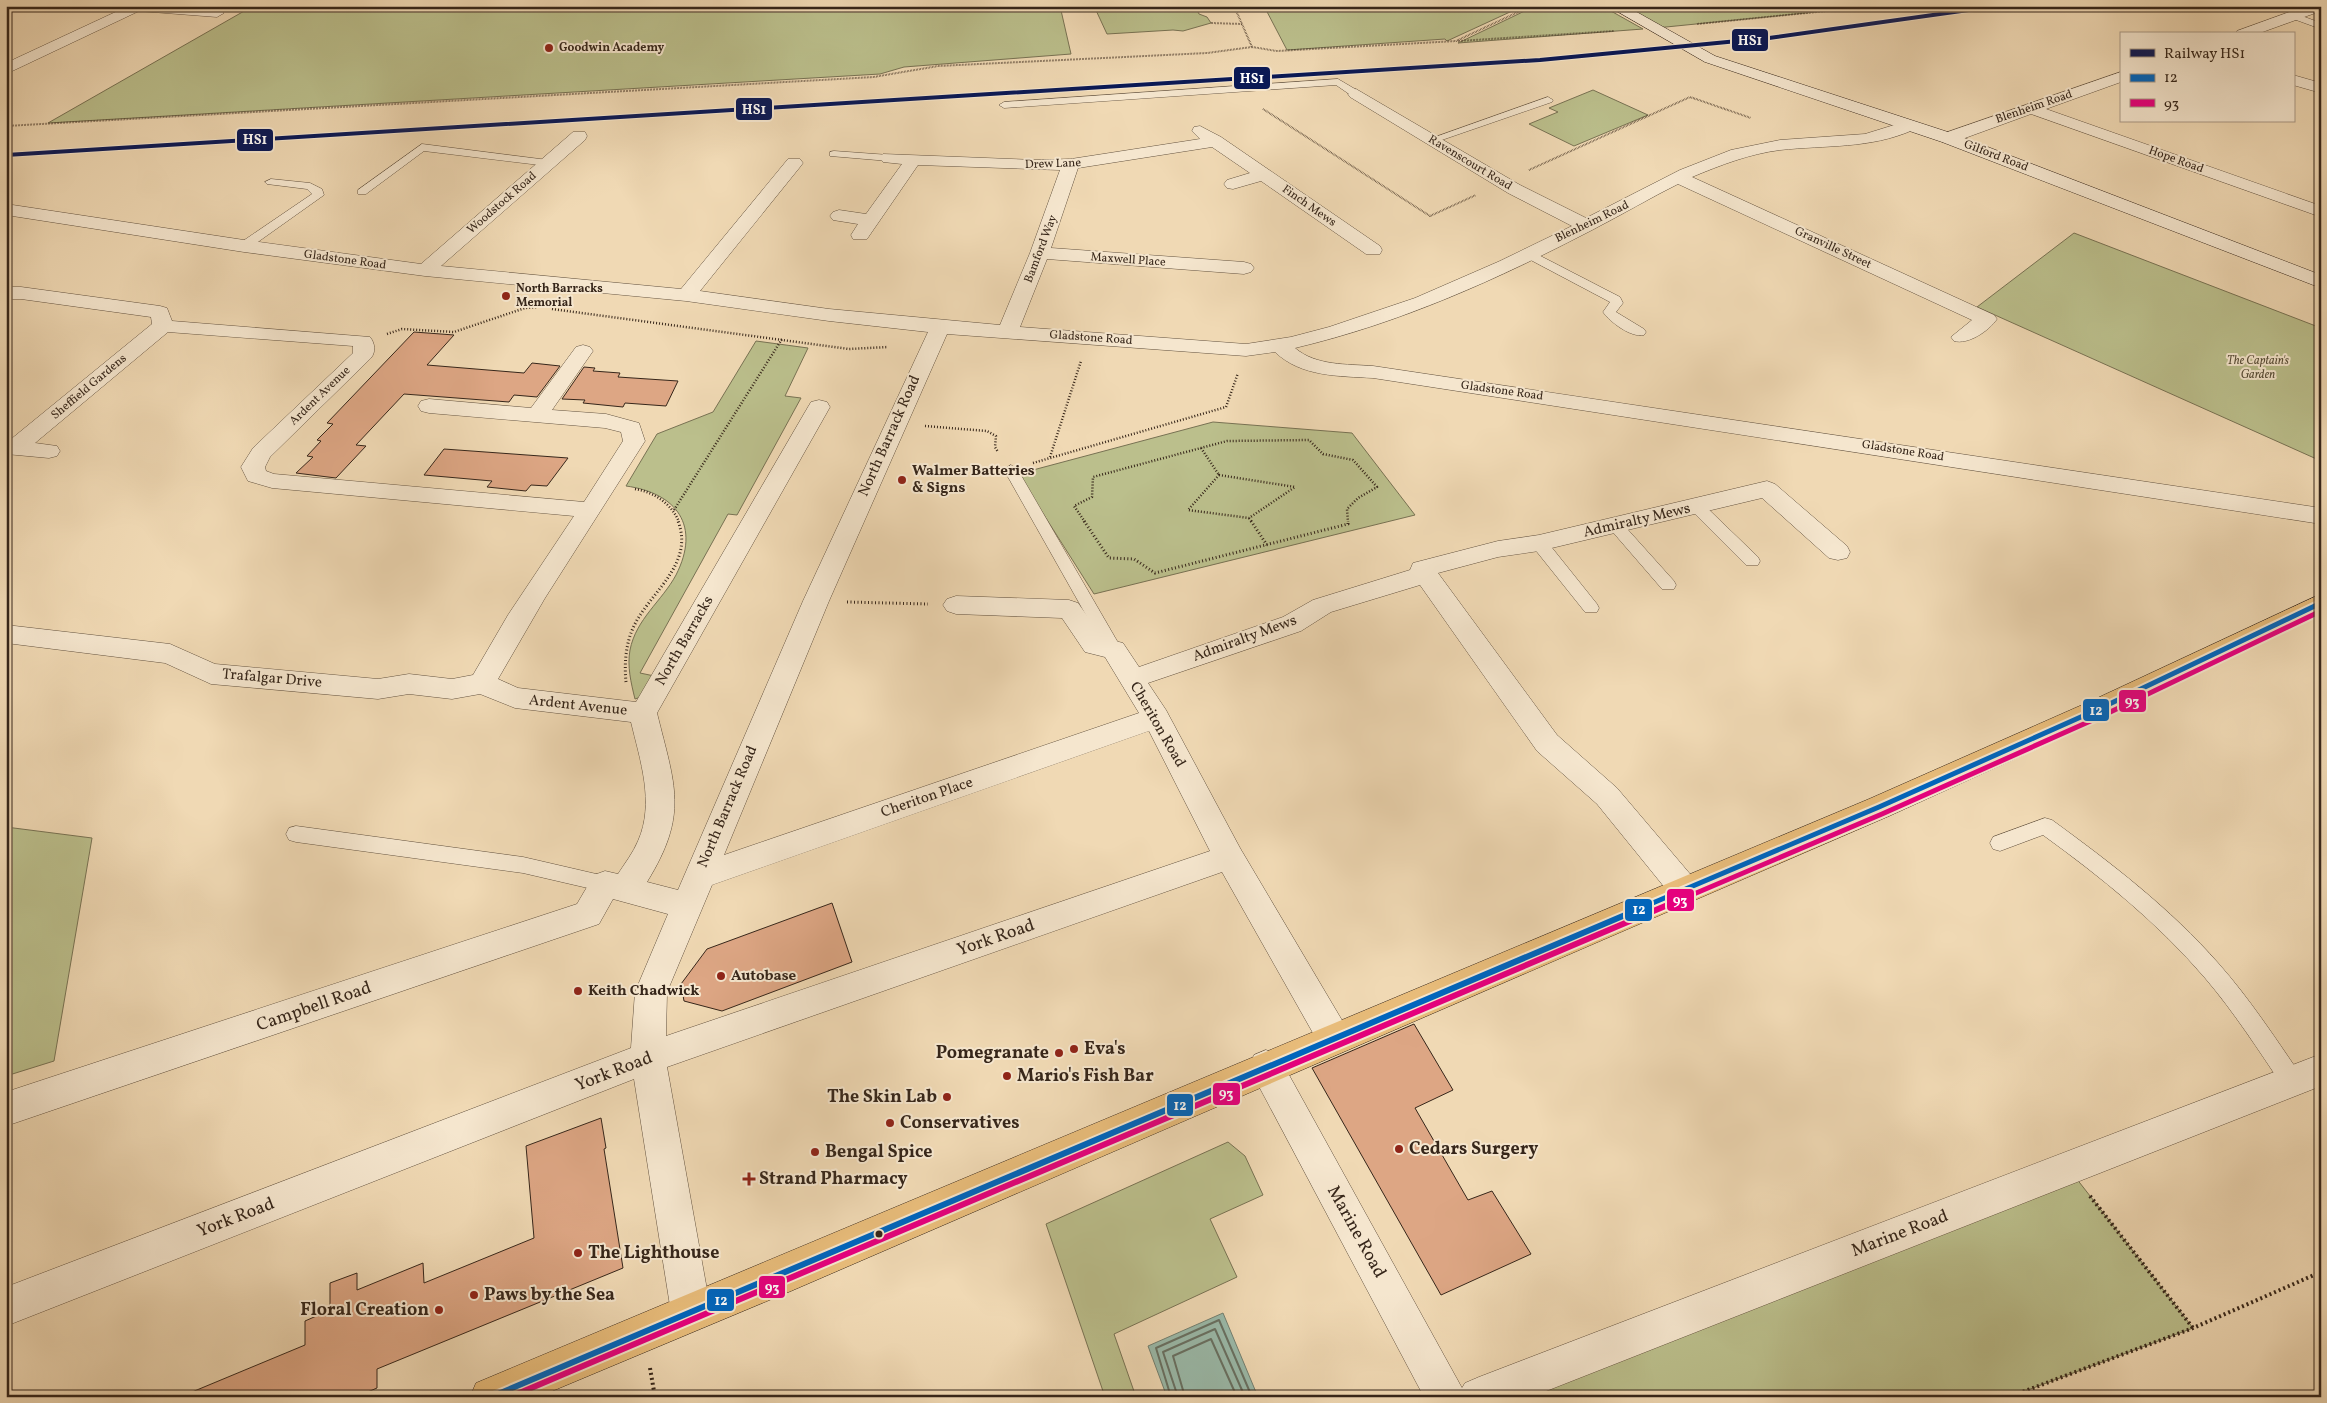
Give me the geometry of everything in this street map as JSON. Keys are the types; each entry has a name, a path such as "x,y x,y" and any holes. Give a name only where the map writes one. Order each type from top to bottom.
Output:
{"main road":[{"path":"490,1397 1266,1066 1685,890 2126,698 2321,604"}],"street":[{"name":"Gilford Road","path":"1615,6 1710,59 1907,126 1948,138 2321,282"},
{"path":"2247,32 2320,6"},
{"path":"6,69 132,7 217,13"},
{"name":"Blenheim Road","path":"1948,138 2120,77"},
{"path":"2294,80 2321,88"},
{"name":"Ravenscourt Road","path":"1356,94 1514,189 1586,226"},
{"name":"Hope Road","path":"2031,108 2321,212"},
{"name":"Blenheim Road","path":"1281,346 1362,323 1426,301 1586,226 1718,160 1751,149 1787,144 1871,139 1889,135 1907,126"},
{"name":"Finch Mews","path":"1195,127 1373,250"},
{"name":"Woodstock Road","path":"425,270 579,136"},
{"name":"Drew Lane","path":"889,158 1036,165 1071,164 1120,158 1215,141"},
{"path":"860,235 913,160"},
{"path":"686,295 794,164"},
{"name":"Bamford Way","path":"1007,333 1040,253 1071,164"},
{"path":"1233,184 1264,175"},
{"name":"Granville Street","path":"1680,178 1987,319 1961,337"},
{"name":"Gladstone Road","path":"6,209 244,246 425,270 686,295 829,315 931,326 1246,350 1281,346 1287,354 1309,365 1372,372 1755,429 2321,516"},
{"path":"839,216 872,220"},
{"path":"1354,237 1379,229"},
{"name":"Maxwell Place","path":"1040,253 1214,275 1244,268"},
{"path":"6,293 21,293 160,312 163,326 363,341"},
{"name":"Sheffield Gardens","path":"11,448 163,326"},
{"name":"North Barrack Road","path":"691,1312 648,1058 651,992 698,877 895,423 931,326"},
{"name":"Ardent Avenue","path":"363,341 364,354 261,453 253,467 256,476 272,481 590,510"},
{"path":"537,415 583,351"},
{"path":"429,406 606,421 631,428 634,442 607,487 590,510 500,649 482,684"},
{"name":"North Barracks","path":"643,713 819,407"},
{"name":"Sheffield Gardens","path":"11,448 50,451"},
{"name":"Admiralty Mews","path":"1149,673 1292,624 1322,606 1376,588 1426,575 1422,569 1498,549 1540,543 1767,489 1838,552"},
{"path":"1426,575 1547,744 1607,796 1685,890"},
{"path":"956,606 1069,609 1094,645 1114,650"},
{"name":"Trafalgar Drive","path":"6,634 170,654 211,674 378,689 409,684 452,689 482,684"},
{"name":"Cheriton Road","path":"1114,650 1156,718 1229,857 1334,1038"},
{"name":"Ardent Avenue","path":"482,684 514,698 643,713"},
{"path":"615,886 643,861 658,829 661,810 643,713"},
{"name":"Cheriton Place","path":"698,877 1156,718"},
{"name":"York Road","path":"6,1307 648,1058 1229,857"},
{"path":"615,886 687,906"},
{"name":"Campbell Road","path":"6,1109 588,914 615,886"},
{"name":"Marine Road","path":"1266,1066 1446,1397"},
{"name":"Marine Road","path":"1479,1397 2069,1169 2306,1075"}],"lane":[{"path":"2291,16 2321,26"},
{"path":"1004,105 1338,82 1356,94"},
{"path":"1432,140 1548,100"},
{"path":"362,192 422,147 548,162"},
{"path":"834,154 889,158"},
{"path":"244,246 318,195 318,191 310,186 271,182"},
{"path":"1527,253 1610,295 1617,303 1609,312 1612,316 1639,332"},
{"path":"1010,470 1114,650"},
{"path":"1697,506 1752,561"},
{"path":"1616,526 1668,585"},
{"path":"1540,543 1590,608"},
{"path":"2000,843 2045,826 2128,887 2182,938 2212,970 2247,1014 2306,1075"},
{"path":"296,834 523,865 615,886"}],"path":[{"path":"1234,6 1252,47"},
{"path":"1456,41 1531,6"},
{"path":"6,126 874,77 938,66 1207,53 1252,47 1278,52 1456,41 1656,28 1876,6"},
{"path":"1211,23 1242,24"},
{"path":"363,341 402,329 454,332 525,308 538,307"},
{"path":"548,308 849,349 880,349 914,343 931,326"},
{"path":"1050,457 1089,338"},
{"path":"674,510 782,339"},
{"path":"895,423 987,431 996,436 995,447 1010,470 1226,407 1246,350"},
{"path":"1227,440 1309,440 1323,454 1353,460 1377,488 1358,498 1347,510 1348,524 1267,545 1155,573 1142,562 1125,556 1109,558 1074,506 1092,497 1093,477 1227,440"},
{"path":"1201,448 1219,475 1295,487 1249,518 1188,510 1219,475"},
{"path":"607,487 642,490 658,498 674,510 682,532 680,553 672,575 636,623 626,649 625,674 629,699 643,713"},
{"path":"1249,518 1267,545"},
{"path":"861,602 956,606"},
{"path":"2069,1169 2193,1328"},
{"path":"2009,1397 2193,1328 2321,1272"}],"green space":[{"name":"Goodwin Academy","path":"253,6 1060,6 1071,54 904,67 880,74 48,123"},
{"path":"1094,6 1195,6 1199,14 1207,17 1211,23 1183,31 1107,34"},
{"path":"1264,6 1523,6 1447,41 1445,39 1287,50"},
{"path":"1535,6 1602,6 1643,29 1458,43"},
{"path":"1615,6 1876,6 1656,28"},
{"path":"1593,90 1648,115 1574,146 1529,124 1558,112 1549,108"},
{"name":"The Captain's Garden","path":"2074,233 2321,328 2321,461 1977,307"},
{"path":"756,341 808,348 785,396 801,398 737,515 728,514 640,673 659,677 643,696 635,699 629,668 633,639 676,575 683,557 686,541 685,527 680,515 671,504 659,496 644,490 626,486 657,434 713,412"},
{"path":"1213,422 1352,433 1415,515 1094,594 1018,474"},
{"path":"6,827 92,838 54,1061 6,1076"},
{"path":"1228,1142 1245,1156 1263,1195 1210,1219 1237,1277 1114,1334 1136,1397 1105,1397 1046,1224"},
{"path":"2069,1169 2193,1328 2009,1397 1479,1397"}],"water":[{"path":"1223,1313 1258,1397 1167,1397 1148,1346"}],"building":[{"path":"414,332 454,335 427,365 524,373 532,363 560,366 537,397 514,395 509,402 404,394 356,445 366,446 336,478 296,473 313,457 307,456 321,441 317,440 333,424 327,423"},
{"path":"584,367 595,368 593,371 620,373 618,377 678,381 666,406 625,403 623,407 583,403 585,400 562,399"},
{"path":"444,449 568,458 547,486 531,485 526,491 487,487 492,481 424,475"},
{"path":"832,903 852,962 722,1011 684,1001 681,984 707,949"},
{"name":"Cedars Surgery","path":"1414,1024 1453,1090 1415,1108 1468,1200 1492,1191 1531,1254 1441,1295 1312,1068"},
{"path":"601,1118 606,1148 604,1149 623,1268 377,1369 377,1388 356,1397 180,1397 305,1345 305,1321 330,1310 330,1283 357,1273 357,1290 423,1263 424,1283 534,1238 526,1146"}],"rail line":[{"name":"HS1","path":"6,155 1540,60 1769,38 1883,24 1997,6"}],"transit line":[{"name":"12","path":"491,1397 1879,807 2101,708 2321,603"},
{"name":"93","path":"510,1397 1882,814 2104,715 2321,611"}],"place":[{"name":"Goodwin Academy","path":"549,48"},
{"name":"North Barracks Memorial","path":"506,296"},
{"name":"Walmer Batteries & Signs","path":"902,480"},
{"name":"Autobase","path":"721,976"},
{"name":"Keith Chadwick","path":"578,991"},
{"name":"Eva's","path":"1074,1049"},
{"name":"Pomegranate","path":"1059,1053"},
{"name":"Mario's Fish Bar","path":"1007,1076"},
{"name":"The Skin Lab","path":"947,1097"},
{"name":"Conservatives","path":"890,1123"},
{"name":"Cedars Surgery","path":"1399,1149"},
{"name":"Bengal Spice","path":"815,1152"},
{"name":"Strand Pharmacy","path":"749,1179"},
{"name":"The Lighthouse","path":"578,1253"},
{"name":"Paws by the Sea","path":"474,1295"},
{"name":"Floral Creation","path":"439,1310"}]}
